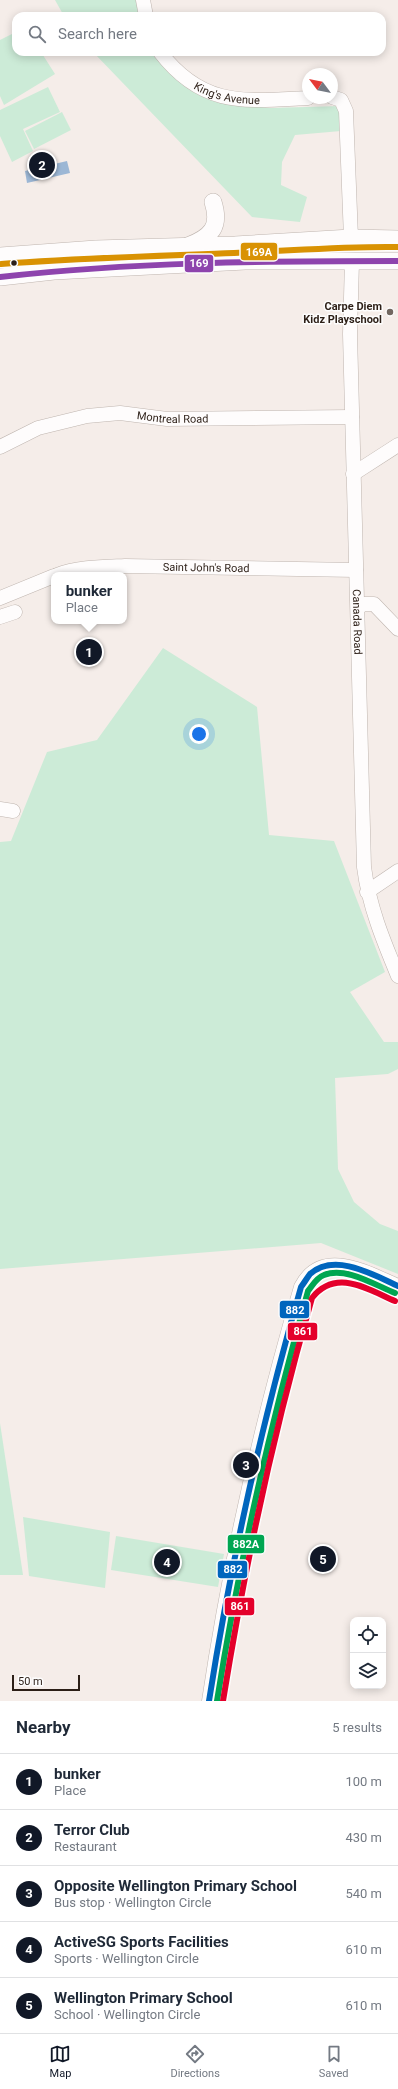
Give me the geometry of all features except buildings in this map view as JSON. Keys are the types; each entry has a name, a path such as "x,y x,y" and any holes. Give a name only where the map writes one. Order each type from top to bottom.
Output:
{"main road":[{"path":"184,247 204,239 214,227 217,215 213,202"},
{"path":"0,256 96,249 184,247 351,238 398,239"},
{"path":"0,277 54,271 230,262 398,261"}],"street":[{"path":"143,0 145,12"},
{"name":"King's Avenue","path":"164,56 180,74 199,88 219,97 244,101 302,98"},
{"path":"338,99 340,100 346,111 351,238"},
{"name":"Canada Road","path":"352,261 350,334 364,867 367,892 376,922 398,976"},
{"name":"Montreal Road","path":"0,447 38,428 87,416 120,413 167,419 352,417"},
{"path":"353,474 398,445"},
{"name":"Saint John's Road","path":"64,572 96,567 125,566 356,570"},
{"path":"0,598 51,577"},
{"path":"358,608 363,604 374,604 398,629"},
{"path":"0,617 15,612"},
{"path":"367,892 398,871"},
{"path":"209,1701 223,1610 262,1431 301,1287 308,1276 342,1266 358,1269 398,1286"},
{"path":"321,1271 348,1275 398,1294"},
{"path":"215,1701 229,1612 268,1432 305,1294 321,1271"}],"green space":[{"path":"55,0 138,0 138,12 62,12"},
{"path":"12,34 12,56 44,56 55,74 4,105 0,96 0,40"},
{"path":"97,56 155,56 176,78 216,102 270,108 341,106 341,131 295,135 282,162 281,185 307,197 300,222 252,217"},
{"path":"48,87 60,112 23,129 33,151 12,162 0,136 0,110"},
{"path":"62,112 71,130 34,149 25,131"},
{"path":"163,648 257,707 269,835 334,841 385,972 350,992 384,1042 398,1042 398,1069 388,1074 335,1078 338,1169 354,1202 380,1224 398,1231 398,1274 321,1243 0,1269 0,842 11,841 47,752 97,740"},
{"path":"0,1423 23,1575 0,1575"},
{"path":"23,1517 110,1532 105,1588 29,1576"},
{"path":"116,1536 224,1554 218,1587 111,1570"}],"water":[{"path":"67,161 70,173 27,183 25,171"}],"transit line":[{"name":"169A","path":"1,264 336,248 398,247"},
{"name":"169","path":"0,277 149,265 298,261 398,261"},
{"name":"882","path":"209,1701 237,1544 273,1389 301,1287 310,1274 320,1268 331,1265 343,1265 354,1268 378,1276 398,1286"},
{"name":"882A","path":"217,1701 235,1597 256,1494 308,1291 321,1276 332,1273 341,1273 360,1278 395,1293"},
{"name":"861","path":"223,1701 241,1599 273,1448 312,1298 321,1289 331,1284 341,1283 363,1287 395,1301"}],"place":[{"name":"Terror Club","path":"42,165"},
{"name":"Carpe Diem Kidz Playschool","path":"390,312"},
{"name":"bunker","path":"89,652"},
{"name":"Opposite Wellington Primary School","path":"246,1465"},
{"name":"Wellington Primary School","path":"323,1559"},
{"name":"ActiveSG Sports Facilities","path":"167,1562"}]}
